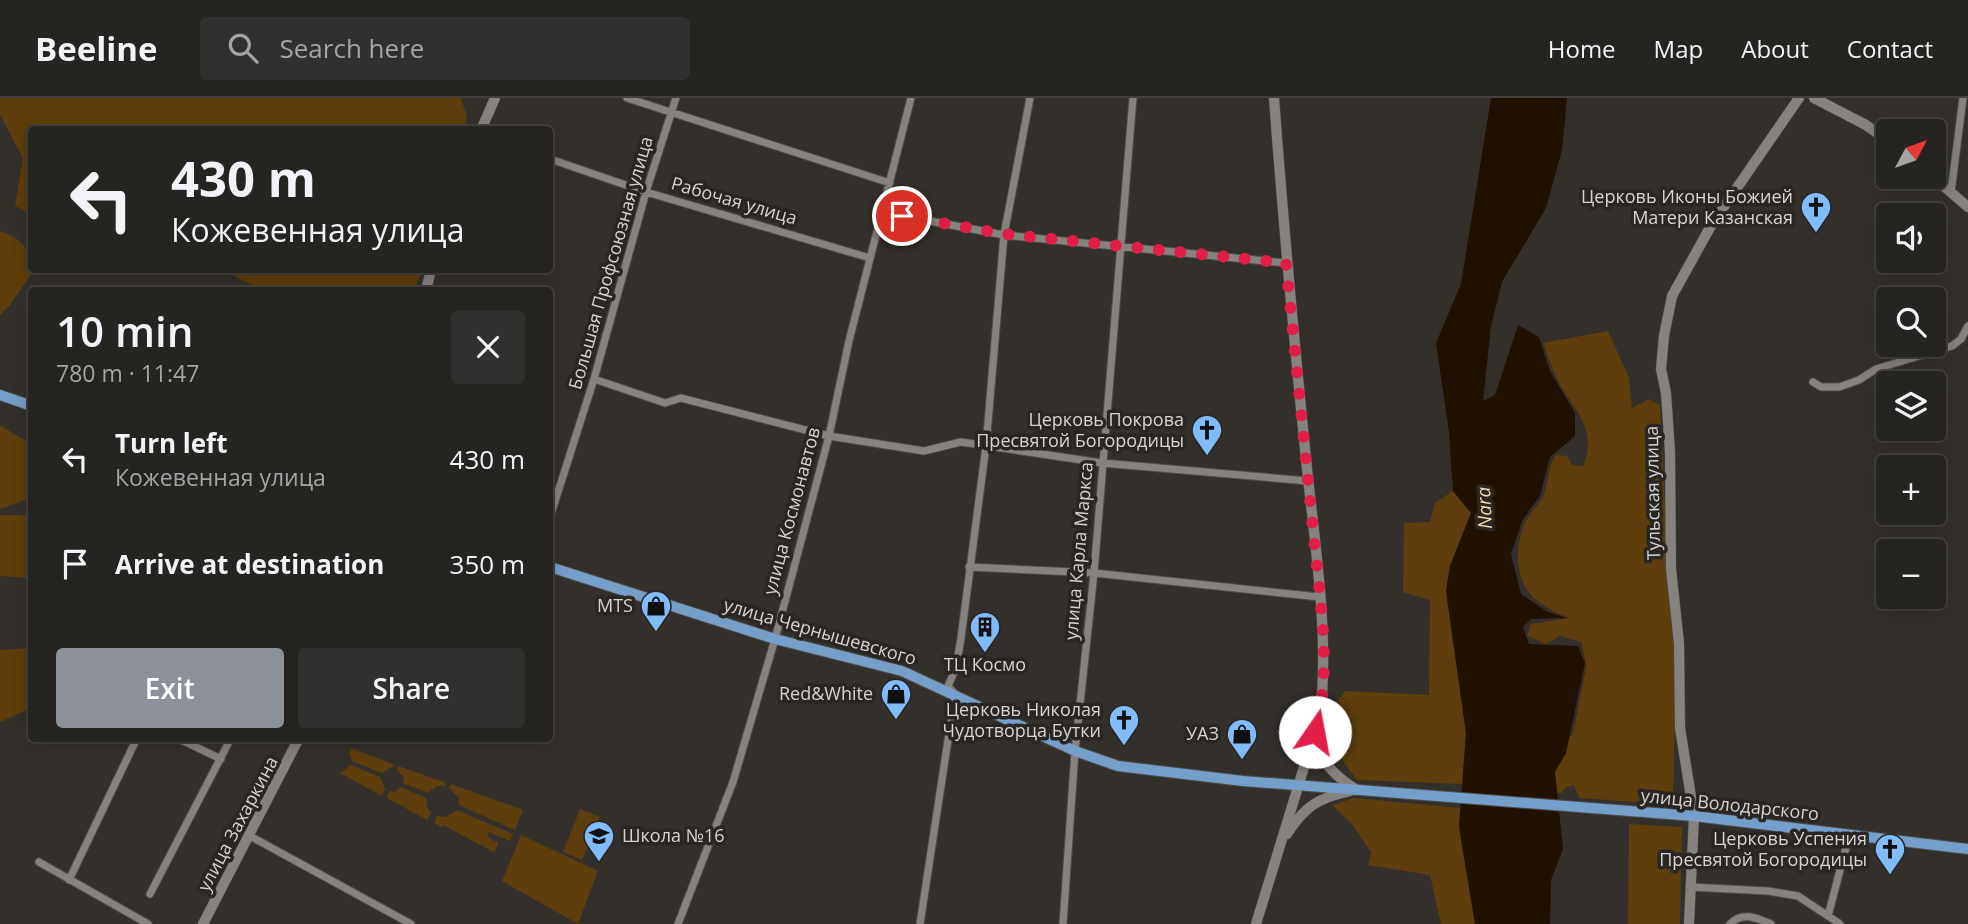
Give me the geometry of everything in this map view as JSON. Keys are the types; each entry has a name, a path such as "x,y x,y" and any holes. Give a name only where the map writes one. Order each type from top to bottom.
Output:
{"main road":[{"path":"0,395 28,405"},
{"name":"улица Чернышевского","path":"553,568 775,639 902,671 1075,751 1118,766 1298,786 1446,798"},
{"name":"улица Володарского","path":"1446,798 1693,816 1968,849"}],"street":[{"path":"483,126 495,98"},
{"path":"626,98 890,183"},
{"name":"Большая Профсоюзная улица","path":"553,508 594,379 646,192 676,98"},
{"name":"улица Космонавтов","path":"678,924 733,782 775,639 829,436 870,258 911,98"},
{"path":"920,924 954,694 948,686 956,668 961,638 986,446 1004,234 1030,98"},
{"name":"улица Карла Маркса","path":"1063,924 1075,751 1094,572 1133,98"},
{"path":"1256,924 1320,715 1324,679 1319,597 1286,263 1274,98"},
{"name":"Тульская улица","path":"1689,924 1693,816 1680,728 1679,643 1671,569 1670,452 1666,393 1661,369 1664,336 1672,296 1712,224 1799,98"},
{"path":"1814,98 1876,132"},
{"path":"1951,192 1962,98"},
{"name":"Рабочая улица","path":"553,160 646,192 870,258"},
{"path":"1946,188 1968,207"},
{"path":"882,212 1004,234 1286,263"},
{"path":"1813,382 1821,387 1847,384 1876,369 1952,345 1961,339 1968,326"},
{"path":"594,379 665,403 681,398 829,436 924,451 961,442 1102,463 1308,481"},
{"path":"969,567 1094,572 1319,597"},
{"path":"1315,732 1317,748 1323,760 1343,781 1357,790"},
{"path":"69,880 136,742"},
{"path":"185,742 221,759"},
{"path":"150,894 229,742"},
{"name":"улица Захаркина","path":"203,924 297,742"},
{"path":"1281,842 1310,805 1329,796 1357,790"},
{"path":"250,836 411,924"},
{"path":"1828,916 1849,836"},
{"path":"38,862 148,924"},
{"path":"1690,887 1768,891 1798,896 1840,924"},
{"path":"1730,924 1739,917 1746,916 1771,924"}],"shaded area":[{"path":"0,98 461,98 467,117 465,126 28,126 28,212 15,206 23,158 0,115"},
{"path":"0,231 13,237 27,250 28,273 32,273 0,315"},
{"path":"229,273 422,273 415,287 255,287"},
{"path":"1608,331 1629,378 1632,408 1649,399 1660,405 1670,608 1677,654 1673,790 1678,805 1579,798 1574,785 1565,788 1561,793 1540,791 1555,747 1573,734 1586,668 1582,642 1560,636 1546,644 1527,636 1531,624 1569,618 1539,602 1526,588 1519,568 1519,547 1525,523 1543,497 1556,455 1567,456 1572,465 1583,466 1588,441 1582,420 1557,379 1543,343"},
{"path":"0,425 28,442 28,499 0,509"},
{"path":"1453,491 1471,513 1450,566 1446,591 1466,733 1462,784 1357,780 1333,748 1345,725 1332,709 1345,691 1429,695 1430,600 1403,592 1404,523 1430,522 1435,503"},
{"path":"0,515 28,515 28,578 0,576"},
{"path":"28,648 28,709 0,722 0,650"},
{"path":"351,748 395,765 382,773 352,761 349,753"},
{"path":"351,765 380,777 385,789 382,796 340,773"},
{"path":"398,766 446,783 445,786 437,786 428,793 403,783 404,778 397,769"},
{"path":"451,784 523,810 515,830 459,805 459,798 449,788"},
{"path":"401,787 426,798 431,813 427,820 387,798 389,791 395,792"},
{"path":"1354,798 1460,808 1459,827 1475,924 1441,924 1430,875 1368,865 1371,852 1352,824 1332,805"},
{"path":"580,809 600,817 582,860 563,852"},
{"path":"457,810 513,834 510,841 489,832 487,837 499,843 494,852 443,825 441,827 434,823 437,816 446,817"},
{"path":"1629,824 1682,827 1680,924 1628,924"},
{"path":"521,835 598,871 578,924 502,881"}],"water":[{"name":"Nara","path":"1491,98 1567,98 1562,150 1546,208 1502,282 1491,326 1483,401 1495,395 1518,325 1539,337 1550,371 1575,413 1575,436 1550,457 1540,496 1523,519 1511,554 1521,594 1546,611 1567,618 1531,619 1523,627 1529,644 1578,646 1585,663 1566,753 1555,772 1563,849 1551,880 1550,924 1475,924 1459,827 1466,733 1446,591 1450,566 1471,513 1453,491 1449,432 1436,343 1461,284"}],"place":[{"name":"Церковь Иконы Божией Матери Казанская","path":"1816,234"},
{"name":"Церковь Покрова Пресвятой Богородицы","path":"1207,457"},
{"name":"MTS","path":"656,633"},
{"name":"ТЦ Космо","path":"985,654"},
{"name":"Red&White","path":"896,721"},
{"name":"Церковь Николая Чудотворца Бутки","path":"1124,747"},
{"name":"УАЗ","path":"1242,761"},
{"name":"Школа №16","path":"599,863"},
{"name":"Церковь Успения Пресвятой Богородицы","path":"1890,876"}],"route":[{"path":"902,216 1004,234 1286,263 1319,597 1324,679 1315,732"}]}
